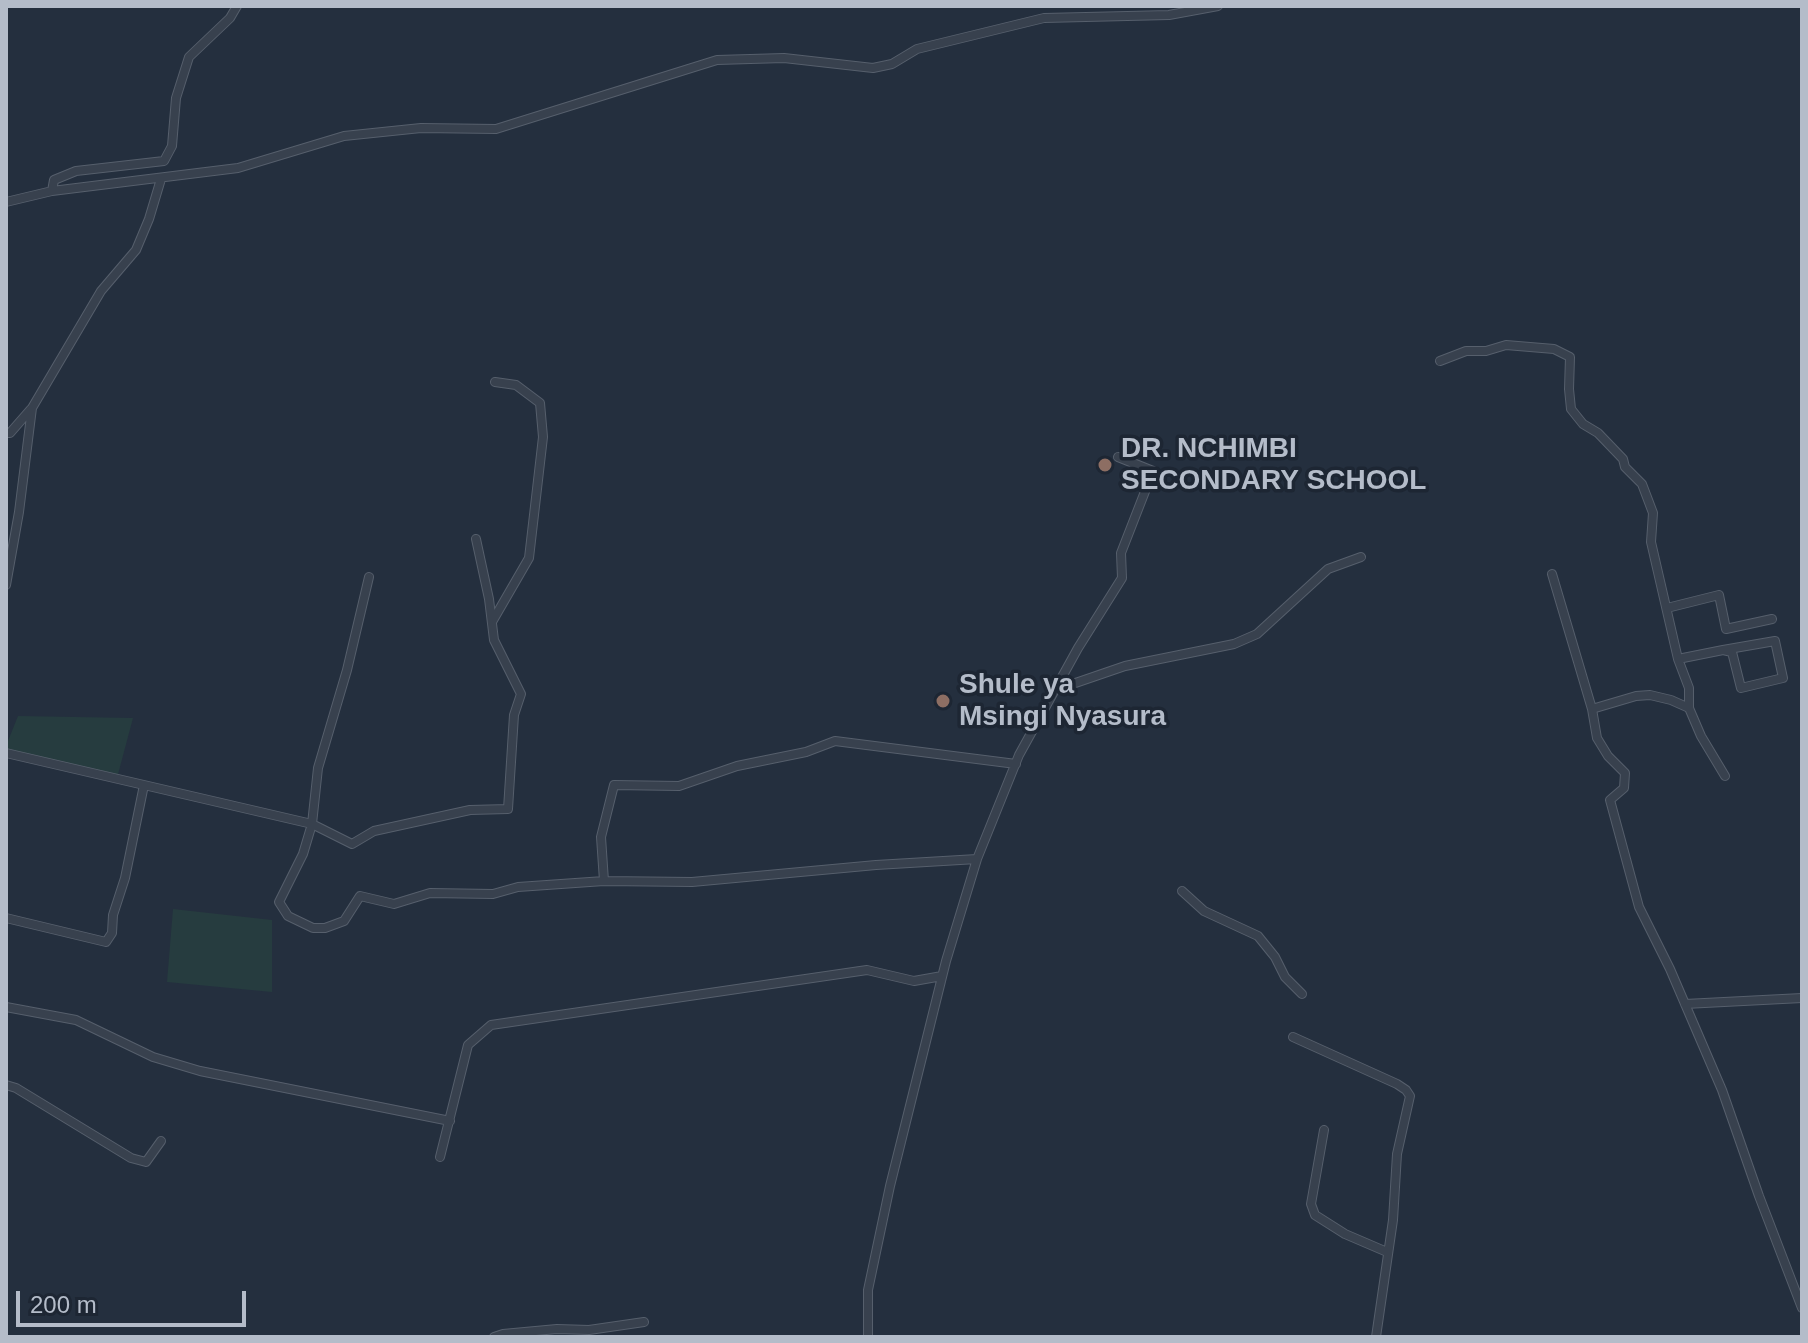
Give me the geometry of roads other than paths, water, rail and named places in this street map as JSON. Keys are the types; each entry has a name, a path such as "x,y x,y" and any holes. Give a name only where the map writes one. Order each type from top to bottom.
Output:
{"street":[{"path":"52,191 54,180 76,171 164,161 172,146 176,98 189,57 230,18 237,6"},
{"path":"6,202 52,191 238,168 344,136 421,128 496,129 717,60 784,58 873,68 892,64 917,49 1044,18 1169,15 1218,6"},
{"path":"6,433 10,433 32,408 101,291 136,250 161,179"},
{"path":"1440,361 1466,351 1486,351 1506,345 1554,349 1570,357 1571,409 1583,424 1598,433 1623,459 1625,467 1642,484 1653,513 1651,542 1678,659 1689,688 1689,708 1701,736 1725,776"},
{"path":"491,623 529,558 543,422 540,403 532,396 516,385 495,382"},
{"path":"6,585 27,460 32,408"},
{"path":"868,1337 868,1290 890,1186 942,976 977,859 1016,764 1055,690 1122,578 1121,553 1153,471 1118,457"},
{"path":"6,753 312,824 352,844 374,831 470,810 508,809 514,715 521,694 494,640 476,539"},
{"path":"1055,690 1125,666 1234,644 1257,634 1328,569 1361,557"},
{"path":"1552,574 1592,709 1597,738 1608,756 1625,773 1624,788 1610,800 1639,907 1722,1090 1802,1308"},
{"path":"369,577 347,670 318,768 312,824 303,854 279,902 288,916 313,928 325,928 344,921 360,896 394,904 430,893 493,894 518,887 604,881 692,882 977,859"},
{"path":"489,599 509,591"},
{"path":"1667,608 1719,595 1726,629 1772,619"},
{"path":"1678,659 1723,650 1775,641 1783,678 1741,688 1732,652 1723,650"},
{"path":"1592,709 1650,695 1689,708"},
{"path":"604,881 601,837 614,785 679,786 737,766 806,752 835,741 1016,764"},
{"path":"6,918 106,942 112,933 113,915 125,878 144,785"},
{"path":"1182,891 1204,911 1258,936 1275,957 1285,977 1302,994"},
{"path":"440,1157 468,1045 491,1025 867,970 914,981 942,976"},
{"path":"1685,1004 1802,998"},
{"path":"6,1007 76,1020 153,1057 200,1071 450,1121"},
{"path":"1293,1037 1397,1084 1410,1096 1397,1154 1393,1220 1376,1337"},
{"path":"6,1085 131,1158 146,1162 161,1141"},
{"path":"1324,1130 1311,1204 1315,1215 1345,1234 1387,1252"},
{"path":"494,1337 557,1329 589,1330 644,1322"}],"place":[{"name":"DR. NCHIMBI SECONDARY SCHOOL","path":"1105,465"},
{"name":"Shule ya Msingi Nyasura","path":"943,701"}]}
